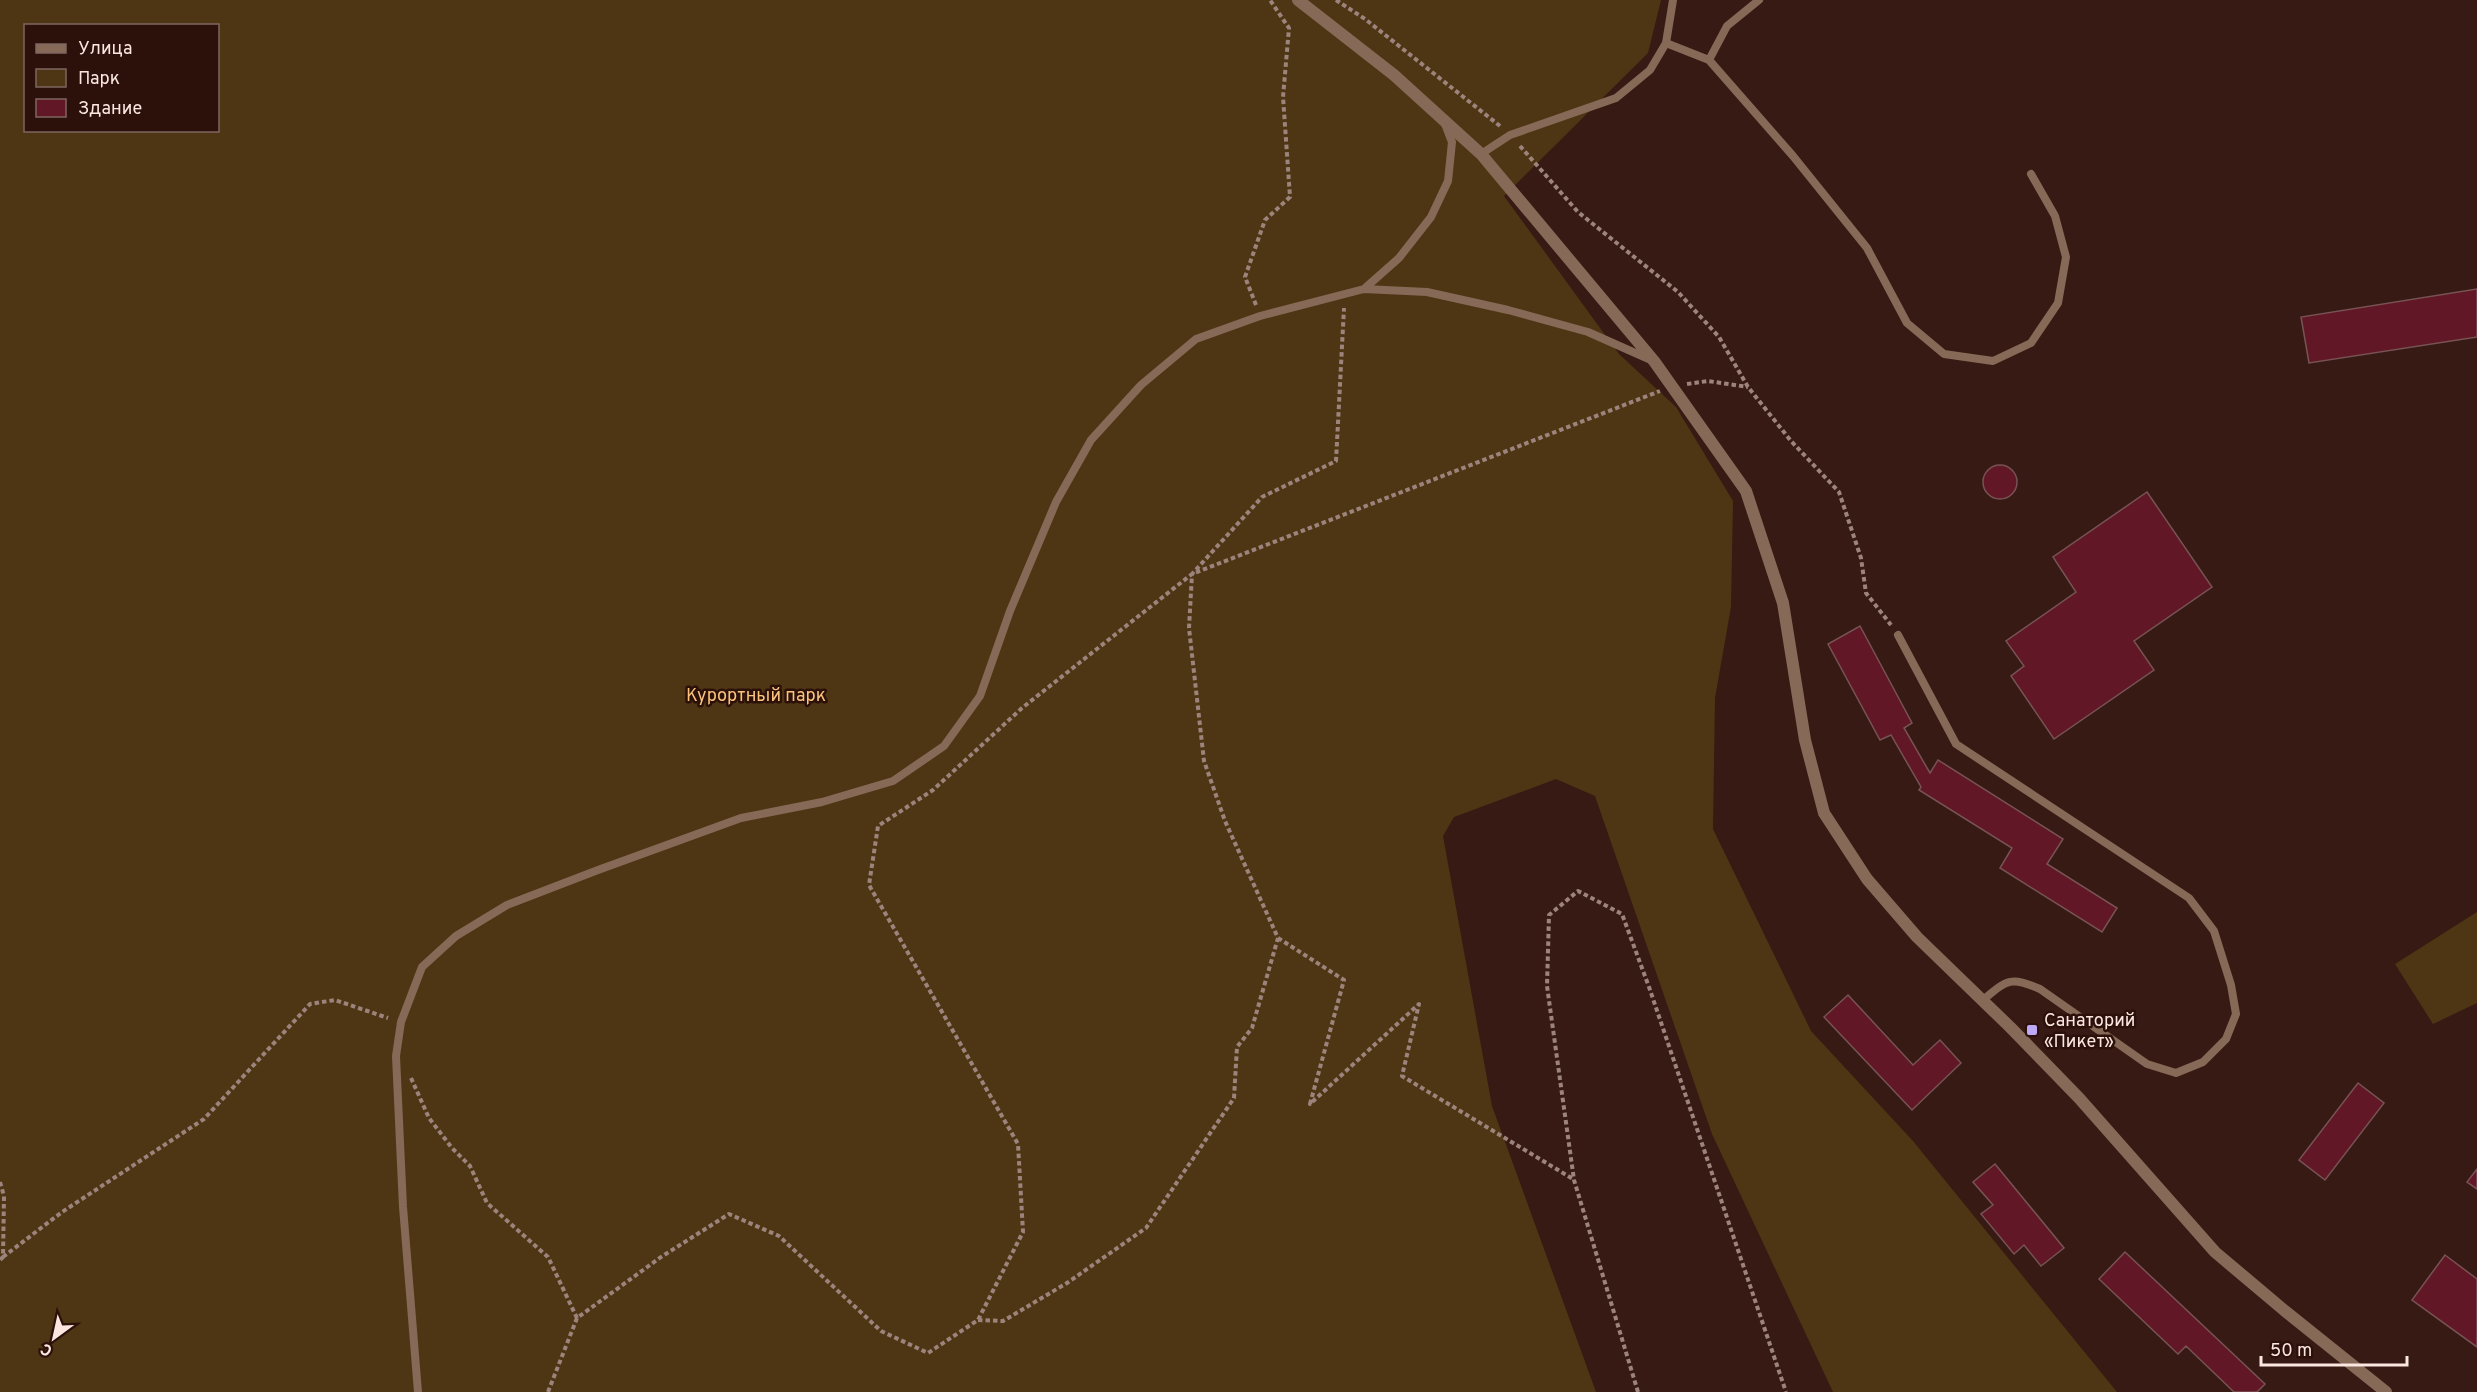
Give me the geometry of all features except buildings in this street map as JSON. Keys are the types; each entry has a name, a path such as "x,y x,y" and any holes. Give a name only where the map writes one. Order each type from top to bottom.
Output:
{"street":[{"path":"1298,0 1394,75 1481,154 1654,361 1746,490 1784,603 1804,740 1824,813 1867,879 1917,937 1983,1000 2079,1098 2215,1252 2386,1392"}],"lane":[{"path":"1481,154 1510,135 1616,98 1650,70 1666,43 1673,0"},
{"path":"1709,60 1727,26 1759,0"},
{"path":"1666,43 1709,60 1793,156 1867,248 1907,323 1944,354 1993,361 2031,344 2058,303 2066,257 2055,216 2031,174"},
{"path":"1364,290 1399,258 1431,217 1448,181 1452,142 1443,118"},
{"path":"418,1392 403,1208 396,1056 401,1022 422,967 456,936 507,905 741,818 822,802 893,781 944,746 980,696 1010,611 1056,502 1091,440 1141,385 1196,339 1260,316 1364,290 1427,292 1508,310 1588,332 1654,361"},
{"path":"1898,635 1956,744 2189,898 2214,931 2231,984 2236,1014 2226,1039 2203,1062 2176,1072 2147,1064 2040,989 2020,980 2002,983 1983,1000"}],"path":[{"path":"1260,316 1245,277 1265,220 1290,197 1283,97 1289,28 1270,0"},
{"path":"1336,0 1365,19 1510,135 1578,212 1678,292 1719,337 1748,387 1791,441 1839,492 1861,558 1866,593 1898,635"},
{"path":"548,1392 577,1318 661,1257 729,1214 779,1236 881,1331 928,1353 978,1320 1023,1232 1018,1144 869,885 879,826 933,790 1022,708 1192,574 1262,497 1336,461 1346,294"},
{"path":"1192,574 1673,386 1708,381 1748,387"},
{"path":"1192,574 1189,628 1204,761 1226,821 1278,938 1344,980 1310,1104 1419,1004 1402,1076 1574,1180"},
{"path":"1638,1392 1574,1180 1547,986 1549,915 1578,891 1622,914 1649,987 1786,1392"},
{"path":"978,1320 1003,1321 1067,1283 1146,1228 1234,1098 1237,1047 1252,1028 1278,938"},
{"path":"1,1258 62,1212 204,1119 310,1004 335,1000 401,1022"},
{"path":"396,1056 409,1073 429,1118 452,1148 470,1166 487,1203 508,1219 548,1257 577,1318"},
{"path":"0,1182 4,1196 1,1258"}],"green space":[{"name":"Курортный парк","path":"0,0 1661,0 1648,53 1504,196 1619,354 1676,407 1733,501 1731,607 1715,698 1713,829 1811,1031 1913,1141 2117,1392 1833,1392 1712,1134 1595,796 1556,779 1454,817 1443,836 1492,1106 1596,1392 0,1392"},
{"path":"2477,912 2477,1003 2433,1024 2395,964"}],"place":[{"name":"Санаторий «Пикет»","path":"2032,1030"}]}
